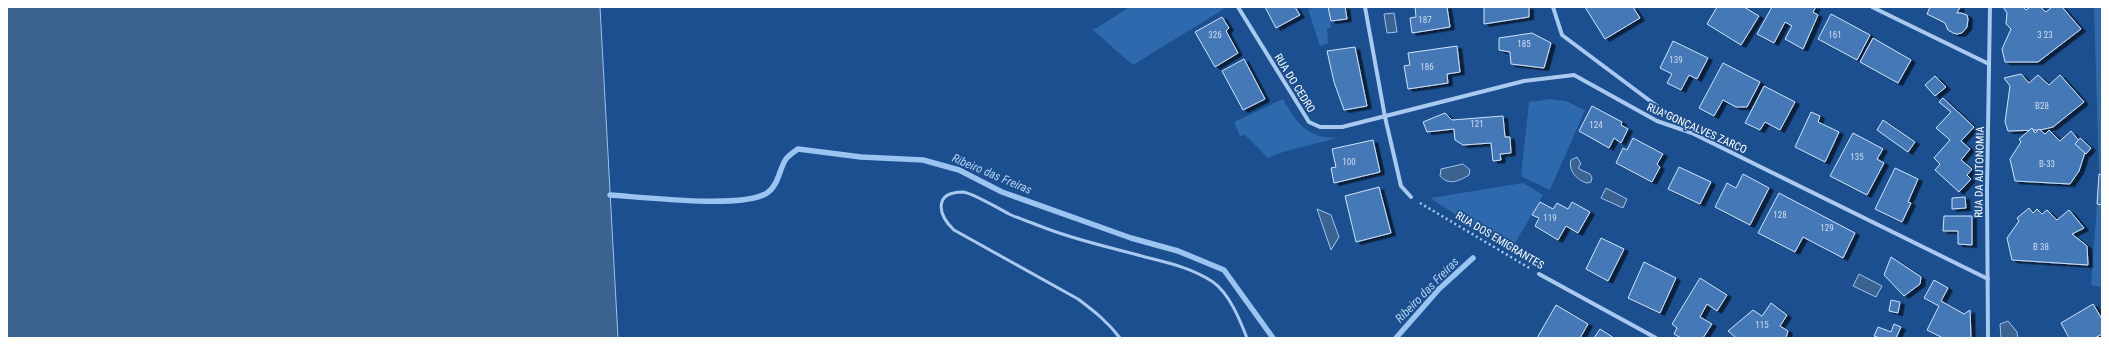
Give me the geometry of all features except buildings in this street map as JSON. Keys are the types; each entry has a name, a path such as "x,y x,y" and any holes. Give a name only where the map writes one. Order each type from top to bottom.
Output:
{"street":[{"name":"RUA DO CEDRO","path":"1238,7 1308,122 1320,127 1342,127 1385,117"},
{"path":"1365,7 1385,117 1401,186 1411,197"},
{"path":"1553,7 1562,35 1692,133"},
{"path":"1872,7 1989,64"},
{"name":"RUA DA AUTONOMIA","path":"1988,338 1990,7"},
{"name":"RUA GONÇALVES ZARCO","path":"1385,117 1524,81 1574,75 1657,122 1692,133 1988,279"},
{"name":"RUA DOS EMIGRANTES","path":"1539,274 1656,338"}],"lane":[{"path":"1120,338 1096,312 1078,299 954,230 944,221 941,214 941,206 945,198 952,193 965,192 1010,214 1059,234 1185,267 1214,282 1235,308 1247,338"}],"path":[{"name":"RUA DOS EMIGRANTES","path":"1411,197 1539,274"}],"shaded area":[{"path":"7,7 600,7 618,338 7,338"},
{"path":"1130,7 1222,7 1224,9 1133,65 1093,30"},
{"path":"1328,7 1331,28 1327,29 1328,43 1320,46 1308,9"},
{"path":"2094,7 2102,7 2102,175 2099,174"},
{"path":"1394,13 1397,32 1387,33 1384,14"},
{"path":"1283,99 1298,122 1304,128 1317,135 1337,138 1283,152 1268,158 1245,135 1240,136 1234,122"},
{"path":"1550,99 1566,101 1585,110 1550,190 1521,176 1529,102"},
{"path":"1577,157 1581,164 1579,169 1590,174 1592,178 1591,182 1587,183 1580,180 1572,171 1570,164 1571,160"},
{"path":"1463,164 1470,170 1469,175 1458,181 1450,182 1440,176 1441,169"},
{"path":"1523,183 1543,195 1511,250 1430,198"},
{"path":"1606,188 1627,199 1623,208 1601,198"},
{"path":"2097,204 2102,205 2102,287 2091,285"},
{"path":"1317,209 1331,215 1339,237 1331,250"},
{"path":"1859,274 1882,286 1876,297 1853,286"},
{"path":"2008,321 2017,332 2018,338 2001,338 2000,324"}],"waterway":[{"name":"Ribeiro das Freiras","path":"610,195 692,201 755,198 771,190 786,159 798,149 861,157 923,160 959,170 1002,192 1131,238 1178,251 1224,270 1273,338"},
{"name":"Ribeiro das Freiras","path":"1396,338 1439,289 1473,258"}]}
